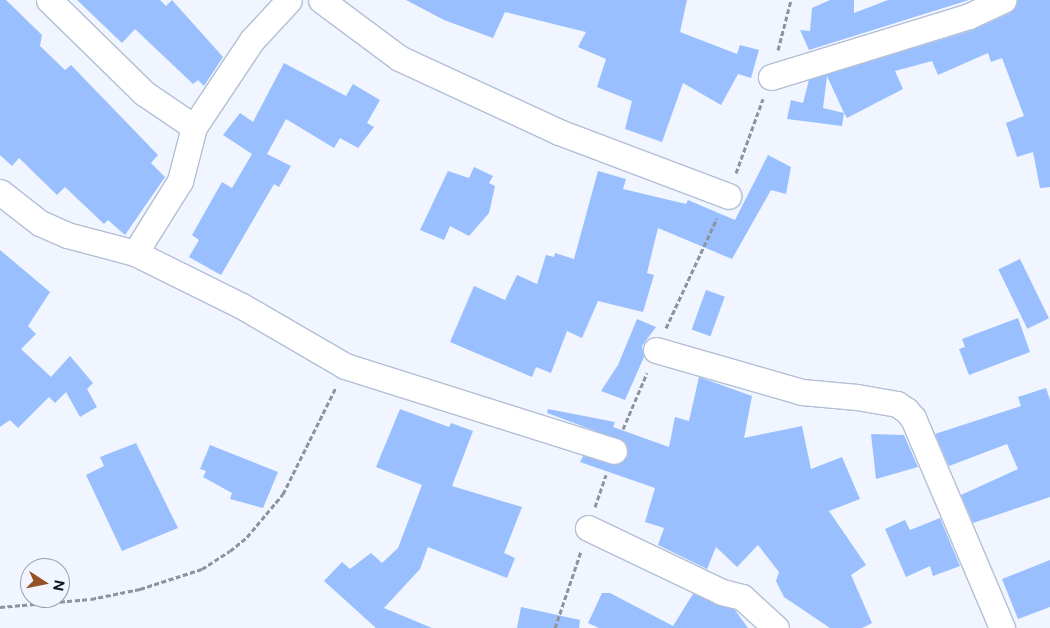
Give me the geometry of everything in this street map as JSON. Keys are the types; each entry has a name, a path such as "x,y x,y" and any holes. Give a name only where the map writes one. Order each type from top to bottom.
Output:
{"street":[{"path":"49,0 144,93 194,127"},
{"path":"135,254 180,181 194,127 258,33 289,0"},
{"path":"321,0 399,58 559,132 728,196"},
{"path":"771,77 969,16 1003,0"},
{"path":"0,192 40,223 67,236 135,254 242,306 345,366 614,451"},
{"path":"656,350 802,392 857,397 897,404 906,410 913,418 1002,628"},
{"path":"588,528 722,592 742,596 776,628"}],"path":[{"path":"555,628 614,451 656,350 728,196 771,77 792,0"},
{"path":"0,607 91,598 140,589 202,569 230,552 247,537 283,494 345,366"}],"building":[{"path":"0,0 6,0 42,35 40,46 65,70 71,65 158,155 151,163 165,177 125,235 108,220 104,224 65,187 57,195 19,158 12,166 0,155"},
{"path":"77,0 160,0 166,6 172,0 223,57 204,86 198,80 193,84 135,29 122,43"},
{"path":"406,0 687,0 680,32 737,54 740,45 759,50 751,78 738,74 721,105 683,83 662,142 625,129 632,101 597,87 606,59 578,47 586,32 505,12 493,38 444,20"},
{"path":"830,0 854,0 854,13 888,0 969,0 809,50 800,30 810,31 812,8"},
{"path":"1017,0 1050,0 1050,187 1040,188 1033,152 1017,157 1006,123 1024,116 1002,58 991,62 988,53 938,75 932,61 895,71 903,89 847,118 844,113 842,126 787,119 791,100 803,103 809,80 973,30 1010,13","holes":["827,76 844,113 823,108"]},
{"path":"284,63 346,96 353,84 380,100 367,123 374,127 358,148 340,138 334,148 286,119 267,154 291,166 279,187 274,184 221,275 189,257 199,240 192,235 222,182 232,188 252,154 223,135 240,113 253,122"},
{"path":"768,155 791,167 786,194 771,190 732,259 658,228 647,273 654,275 643,312 598,301 582,338 567,331 551,373 536,367 532,377 450,342 474,286 505,300 517,275 537,284 546,255 554,257 555,253 574,259 598,171 626,179 623,189 686,204 688,200 735,220"},
{"path":"474,167 493,176 489,183 495,186 489,213 469,236 450,226 444,240 420,230 448,171 469,178"},
{"path":"0,250 50,292 28,326 36,334 21,349 51,377 70,356 93,383 87,389 97,407 80,417 66,392 55,403 49,397 18,428 10,420 0,427"},
{"path":"1020,259 1049,318 1027,329 998,270"},
{"path":"706,290 725,297 710,336 692,329"},
{"path":"1018,318 1030,352 969,375 959,349 965,347 962,339"},
{"path":"637,319 656,327 642,346 644,357 625,400 601,391 618,365"},
{"path":"699,377 752,396 744,438 802,426 811,469 842,457 860,499 829,511 866,565 851,575 872,623 862,628 830,628 784,597 776,581 779,572 758,545 737,567 716,547 707,569 658,545 664,528 645,522 655,488 580,462 583,456 618,465 628,456 625,442 547,413 548,409 615,422 613,427 669,447 675,417 689,421"},
{"path":"1046,388 1050,400 1050,497 973,523 961,495 1018,469 1007,444 949,466 935,434 1021,406 1018,397"},
{"path":"400,409 449,427 451,423 473,431 452,486 522,507 504,553 515,558 507,578 428,547 420,569 384,608 432,628 376,628 324,581 342,562 350,569 371,553 382,563 398,548 422,485 376,467"},
{"path":"871,434 904,435 918,467 876,479"},
{"path":"136,443 178,528 122,551 86,475 104,466 100,457"},
{"path":"210,445 278,472 263,508 230,499 232,493 203,477 206,471 200,469"},
{"path":"940,518 960,566 933,576 930,566 906,577 885,529 905,520 910,530"},
{"path":"1050,560 1050,607 1018,619 1002,579"},
{"path":"602,593 610,593 673,626 693,594 735,610 748,628 599,628 588,623"},
{"path":"521,607 580,620 579,628 517,628"}]}
